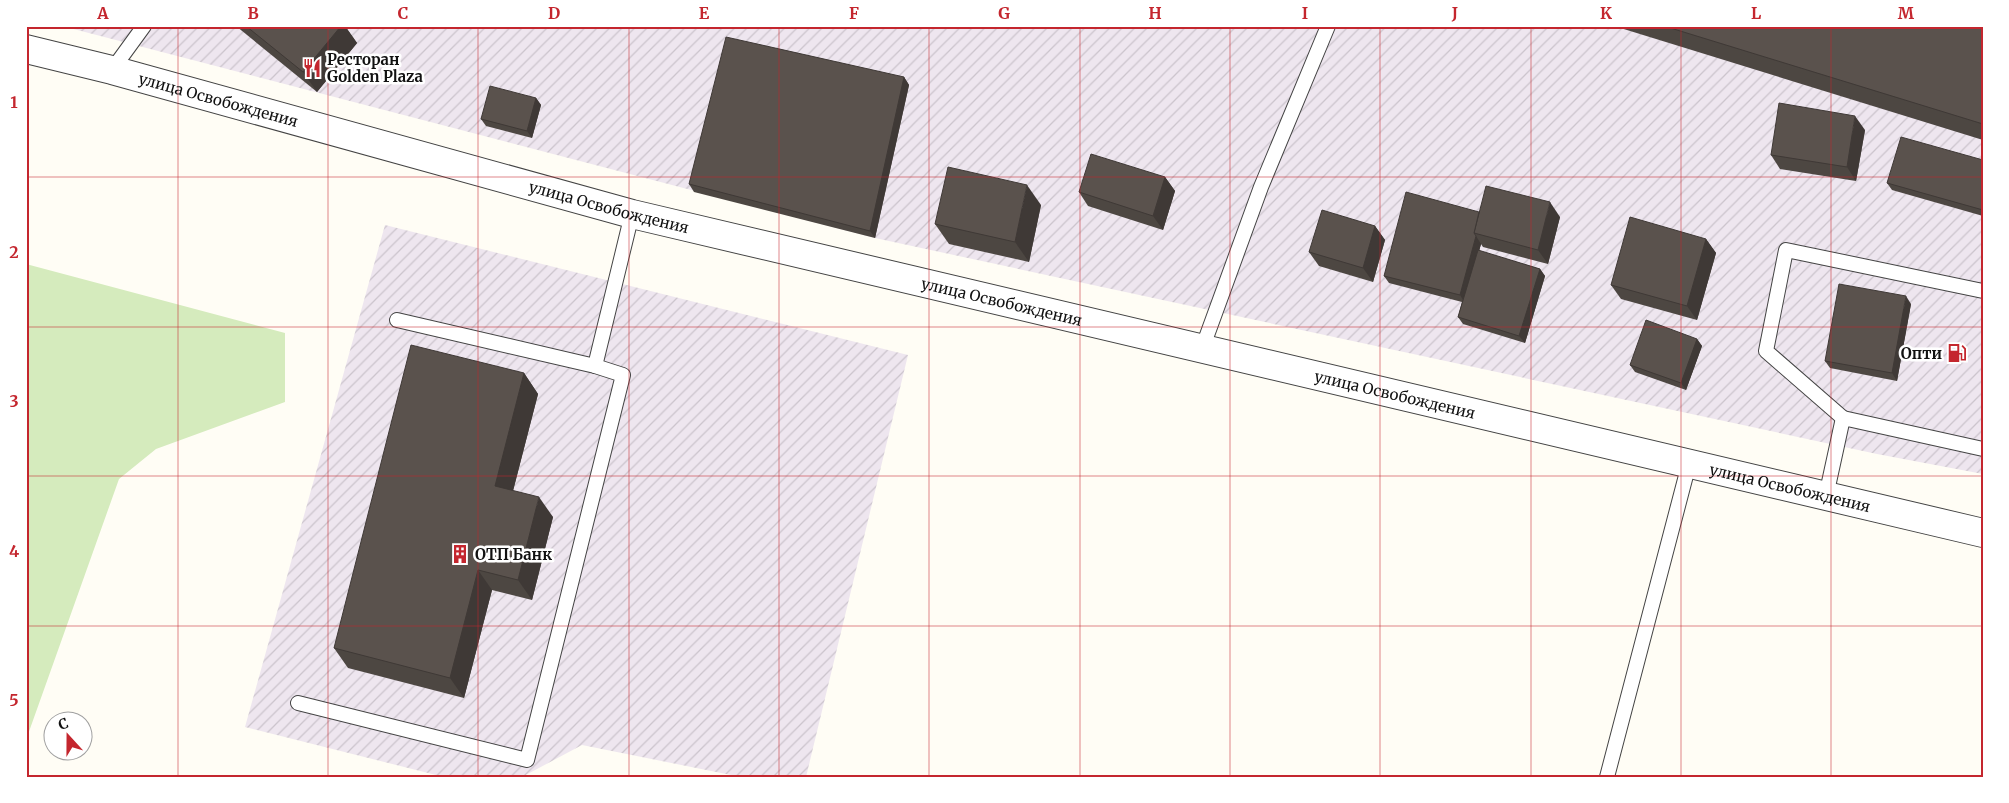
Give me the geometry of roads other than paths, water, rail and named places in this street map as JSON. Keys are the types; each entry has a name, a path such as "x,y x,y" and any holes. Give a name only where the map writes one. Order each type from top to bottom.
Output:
{"street":[{"name":"улица Освобождения","path":"26,49 112,70 632,214 1983,533"}],"lane":[{"path":"112,70 144,26"},
{"path":"1202,349 1261,188 1328,26"},
{"path":"595,366 632,214"},
{"path":"1983,291 1786,250 1766,351 1843,418 1983,448"},
{"path":"298,703 527,760 623,375 595,366 397,320"},
{"path":"1826,496 1843,418"},
{"path":"1608,777 1689,464"}],"place":[{"name":"Ресторан Golden Plaza","path":"312,68"},
{"name":"Опти","path":"1957,353"},
{"name":"ОТП Банк","path":"460,554"}]}
